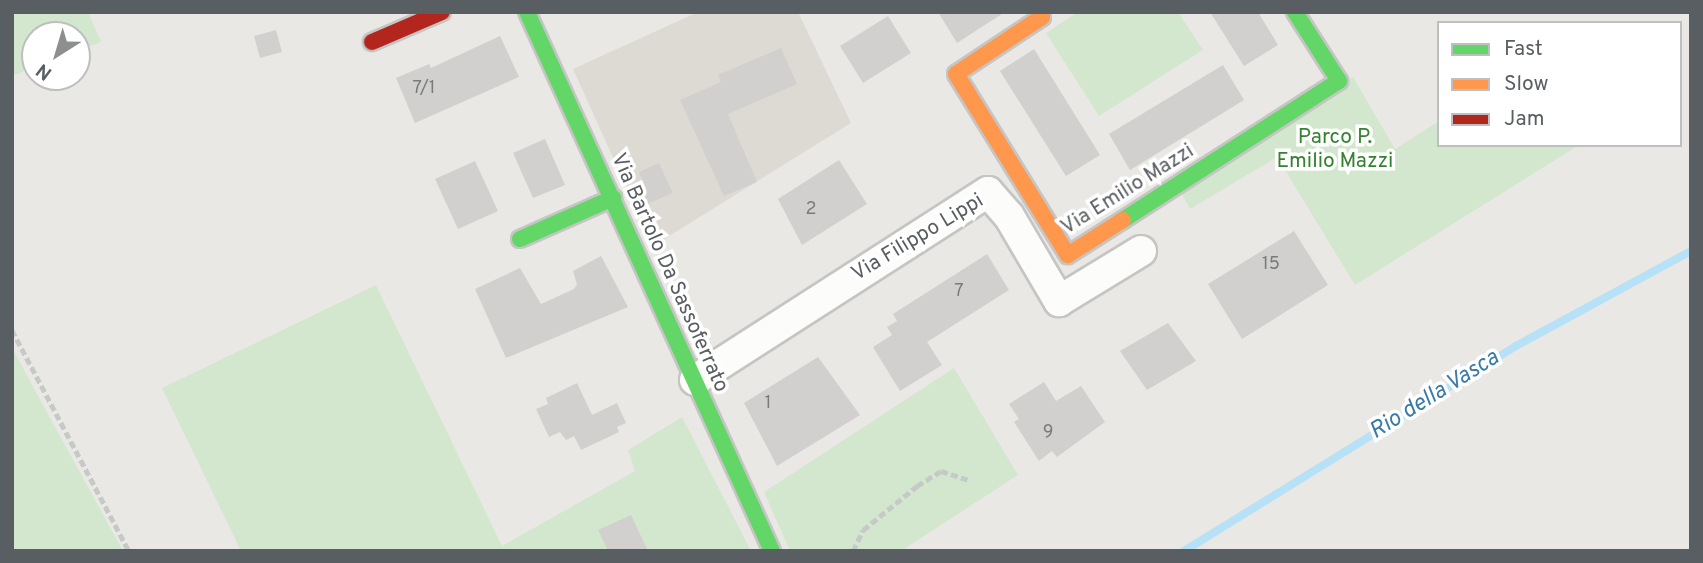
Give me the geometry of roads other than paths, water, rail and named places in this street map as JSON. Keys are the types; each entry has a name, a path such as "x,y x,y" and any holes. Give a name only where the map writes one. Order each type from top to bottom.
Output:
{"street":[{"path":"372,42 442,12"},
{"name":"Via Bartolo Da Sassoferrato","path":"527,12 772,551"},
{"name":"Via Emilio Mazzi","path":"1039,12 1042,17 956,74 1068,255 1339,81 1295,12"},
{"name":"Via Filippo Lippi","path":"695,380 988,192 1009,216 1059,301 1140,251"},
{"path":"520,239 613,198"}],"waterway":[{"name":"Rio della Vasca","path":"1184,551 1516,346 1691,251"}],"park label":[{"name":"Parco P. Emilio Mazzi","path":"1335,150"}]}
